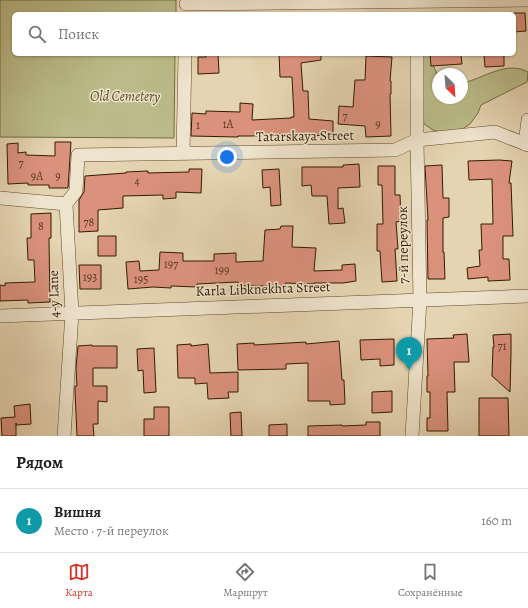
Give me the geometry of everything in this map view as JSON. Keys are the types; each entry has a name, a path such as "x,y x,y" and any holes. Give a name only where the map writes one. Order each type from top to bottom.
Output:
{"street":[{"path":"186,6 417,5 528,0"},
{"path":"183,154 185,56"},
{"name":"7-й переулок","path":"412,436 420,300 417,56"},
{"path":"527,145 528,120"},
{"name":"Tatarskaya Street","path":"66,204 76,191 78,155 395,150 417,140 496,132 527,145"},
{"path":"0,198 66,204"},
{"name":"4-y Lane","path":"64,436 72,313 66,204"},
{"name":"Karla Libknekhta Street","path":"0,316 528,296"}],"green space":[{"name":"Old Cemetery","path":"0,0 176,0 176,12 12,12 12,56 175,56 174,138 0,137"},
{"path":"422,56 432,56 432,63 434,68 432,68 432,104 468,104 468,82 503,69 520,69 528,72 527,82 481,105 478,113 470,124 458,132 440,132 433,130 424,124 422,113"}],"building":[{"path":"516,13 525,13 526,31 516,32"},
{"path":"218,56 219,73 198,74 198,57"},
{"path":"279,56 321,56 321,60 301,63 303,91 308,91 309,119 333,121 333,136 278,134 238,137 191,136 192,113 206,114 206,111 240,112 240,103 253,104 252,120 294,117 292,77 280,77"},
{"path":"366,56 392,57 390,81 391,136 366,137 365,126 338,124 339,106 353,107 355,80 365,80"},
{"path":"430,56 461,56 462,64 431,66"},
{"path":"484,56 504,56 504,66 485,67"},
{"path":"55,142 71,142 68,188 49,188 49,185 28,185 28,183 8,184 7,144 18,143 18,153 26,152 26,155 55,156"},
{"path":"468,161 512,161 509,183 511,183 513,236 503,236 503,259 509,259 510,280 488,281 488,277 468,279 467,268 480,266 479,250 482,250 481,224 493,224 492,179 469,180"},
{"path":"359,164 360,187 338,188 338,209 343,208 345,223 329,224 327,196 312,196 311,185 302,186 302,167 343,167 343,165"},
{"path":"442,165 443,198 449,198 449,217 443,218 445,279 428,279 428,220 425,166"},
{"path":"378,166 395,166 395,195 400,195 401,221 396,222 398,249 395,249 397,281 382,282 380,251 377,251 377,224 383,224 382,185 378,185"},
{"path":"189,169 202,169 201,193 176,192 176,198 163,199 163,195 123,196 123,208 98,210 98,231 79,232 79,200 84,192 85,176 148,171 148,173 189,172"},
{"path":"279,169 281,205 271,206 270,187 263,188 262,170"},
{"path":"51,213 51,238 49,238 50,302 28,303 28,300 0,301 0,285 5,286 5,283 35,282 34,260 28,260 27,238 31,238 31,214"},
{"path":"281,226 293,226 292,247 316,248 314,271 342,270 342,265 355,264 356,281 314,284 285,283 285,286 238,286 238,282 197,284 197,287 171,286 171,288 153,287 128,289 126,262 139,261 140,271 159,270 160,252 183,253 183,261 214,261 214,254 236,253 236,262 263,261 265,230 280,229"},
{"path":"98,236 116,236 116,256 98,256"},
{"path":"79,265 101,265 101,289 80,289"},
{"path":"467,334 469,362 454,362 455,392 447,392 448,431 427,431 427,418 430,418 430,392 427,392 427,339 454,338 453,335"},
{"path":"511,334 510,392 492,376 494,347 493,335"},
{"path":"394,339 394,365 380,366 380,359 361,360 360,340"},
{"path":"339,341 342,380 344,380 345,404 330,405 330,401 308,401 308,363 286,364 286,369 238,370 237,344 254,343 254,345 306,342 306,344"},
{"path":"191,344 191,346 208,344 210,373 238,372 238,392 228,392 229,398 208,399 207,383 195,384 195,378 178,378 177,345"},
{"path":"78,346 117,346 117,368 93,368 93,386 107,386 107,402 98,401 98,424 93,424 94,436 77,436 75,386 77,386 76,368"},
{"path":"154,348 156,392 144,393 143,370 138,371 137,349"},
{"path":"392,391 392,412 372,413 372,392"},
{"path":"479,398 508,398 509,436 479,436"},
{"path":"30,404 31,424 16,425 16,436 2,436 1,418 15,417 14,406"},
{"path":"154,407 169,407 169,436 144,436 144,419 154,419"},
{"path":"241,412 242,436 231,436 230,413"},
{"path":"366,422 380,422 380,436 308,436 308,426 366,425"},
{"path":"287,424 287,436 269,436 269,425"}],"place":[{"name":"Вишня","path":"409,370"}]}
